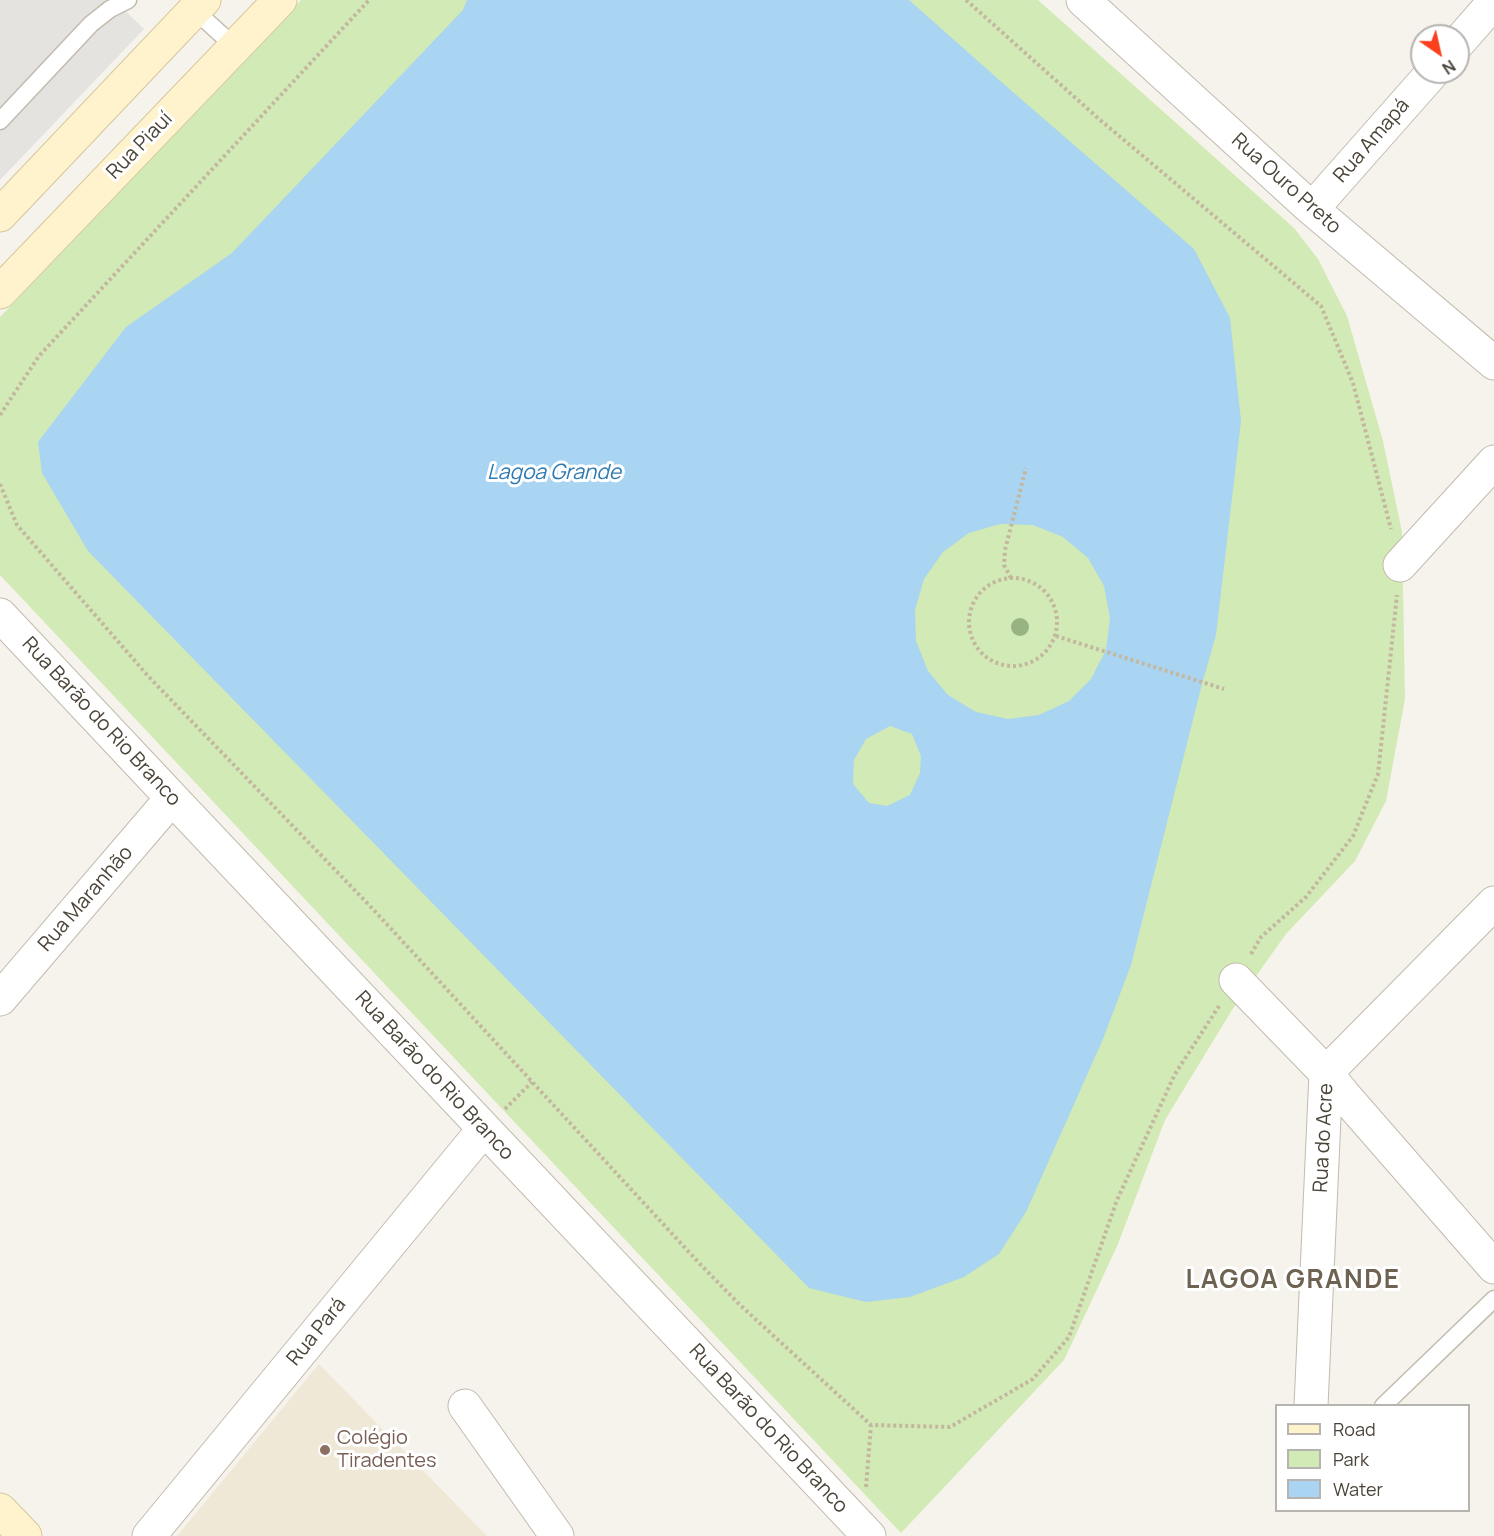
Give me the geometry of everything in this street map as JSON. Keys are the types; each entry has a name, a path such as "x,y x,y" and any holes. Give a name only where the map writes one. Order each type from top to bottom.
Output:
{"street":[{"name":"Rua Piauí","path":"0,292 280,0"},
{"name":"Rua Ouro Preto","path":"1083,0 1312,209 1494,363"},
{"path":"1470,29 1494,2"},
{"path":"0,215 194,3"},
{"name":"Rua Amapá","path":"1312,209 1421,84"},
{"path":"1400,565 1494,462"},
{"name":"Rua Barão do Rio Branco","path":"0,615 862,1534"},
{"name":"Rua Maranhão","path":"0,999 172,798"},
{"name":"Rua do Acre","path":"1311,1404 1326,1073 1494,904"},
{"path":"1236,980 1326,1073 1494,1267"},
{"name":"Rua Pará","path":"149,1536 484,1129"},
{"path":"465,1406 557,1536"},
{"path":"0,1510 25,1536"}],"lane":[{"path":"0,121 91,24 110,9 128,0"},
{"path":"194,3 235,47"},
{"path":"1385,1404 1494,1299"}],"path":[{"path":"0,415 39,356 369,0"},
{"path":"0,484 17,525 148,676 370,906 740,1305 871,1425 950,1427 1033,1379 1069,1337 1117,1200 1175,1074 1261,937 1306,897 1353,836 1378,774 1400,565 1353,383 1321,306 1099,119 966,0"},
{"path":"1011,578 1004,565 1005,550 1026,468"},
{"path":"1011,578 1025,579 1038,585 1055,607 1058,621 1056,636 1038,659 1024,666 1009,667 994,663 982,655 973,643 968,628 969,614 974,599 984,588 996,581 1011,578"},
{"path":"1056,636 1224,689"},
{"path":"862,1534 871,1425"}],"shaded area":[{"path":"0,0 114,0 144,29 0,180"},
{"name":"Colégio Tiradentes","path":"319,1364 487,1536 177,1536"}],"green space":[{"name":"Lagoa Grande","path":"301,0 1038,0 1294,228 1318,259 1347,316 1383,441 1402,532 1405,699 1386,801 1355,861 1286,934 1232,1010 1165,1120 1118,1244 1064,1360 901,1533 0,575 0,317"}],"water":[{"name":"Lagoa Grande","path":"467,0 909,0 1194,249 1230,318 1241,421 1216,635 1131,965 1103,1039 1026,1212 999,1254 964,1277 910,1297 866,1302 809,1288 88,551 42,473 38,442 126,327 232,253 463,10","holes":["1000,524 1033,525 1063,537 1088,558 1104,586 1110,618 1106,650 1091,679 1069,701 1039,715 1008,719 976,712 948,695 928,671 916,641 915,610 924,579 943,552 969,533","890,726 912,734 921,756 920,773 910,795 887,806 869,803 853,784 854,760 866,739"]}],"place":[{"name":"Colégio Tiradentes","path":"325,1450"}],"district":[{"name":"LAGOA GRANDE","path":"1293,1281"}]}
